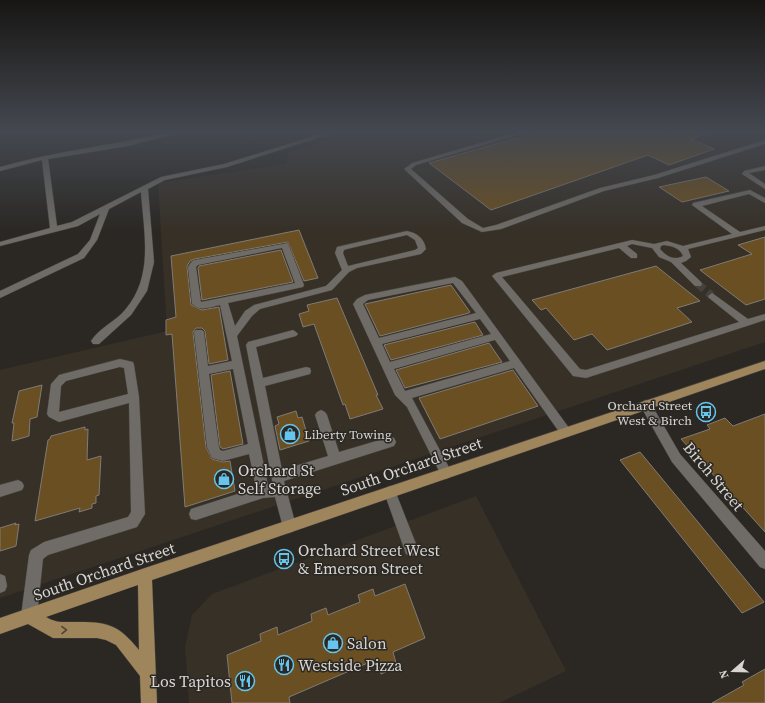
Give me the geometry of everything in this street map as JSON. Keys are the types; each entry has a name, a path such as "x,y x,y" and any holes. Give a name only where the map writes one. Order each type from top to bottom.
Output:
{"main road":[{"name":"South Orchard Street","path":"0,626 145,575 765,365"},
{"path":"145,575 148,703"},
{"path":"29,616 53,630 97,630 109,633 121,640 148,673"}],"street":[{"path":"0,169 17,165"},
{"path":"46,165 54,230"},
{"path":"0,244 76,224 163,178 229,165"},
{"path":"413,165 408,169 465,221 482,230 498,227 602,189 656,177 694,165"},
{"path":"765,168 746,172 744,174 765,187"},
{"path":"96,341 128,313 143,291 150,262 144,188"},
{"path":"739,235 696,205 750,192 765,200"},
{"path":"0,295 81,256 91,246 100,227 105,209"},
{"path":"765,228 683,248 667,243 659,244 656,247 632,242 621,246 496,276 577,373 586,374 765,317"},
{"path":"231,335 239,330 249,311 257,306 329,288 346,270 355,266 418,252 422,249 422,246 415,236 407,233 344,247 340,249 339,253 346,270"},
{"path":"285,245 300,285 223,301 201,306 197,304 192,267 195,263 285,245"},
{"path":"621,246 634,256"},
{"path":"656,247 660,255 673,260 682,260 687,257 687,254 683,248"},
{"path":"673,260 698,284"},
{"path":"446,473 411,404 399,392 387,367 358,304 365,298 455,280 566,432"},
{"path":"712,296 747,323"},
{"path":"223,301 263,492"},
{"path":"376,342 482,315"},
{"path":"199,332 213,447 216,454 223,456 253,448"},
{"path":"289,526 251,345 293,334"},
{"path":"387,367 497,336"},
{"path":"404,396 517,363"},
{"path":"29,616 36,555 44,548 132,522 138,514 134,397 130,365 120,364 63,378 56,384 53,414 59,416 134,397"},
{"path":"204,371 237,364"},
{"path":"258,384 306,371"},
{"name":"Birch Street","path":"646,405 676,458 765,562"},
{"path":"321,415 335,459"},
{"path":"196,514 263,492 335,459 390,442"},
{"path":"0,491 18,486"},
{"path":"390,492 411,549"},
{"path":"0,581 0,586"}],"shaded area":[{"path":"281,165 765,165 765,342 0,598 0,370 167,331 158,183"},
{"path":"476,496 566,671 499,703 189,703 185,647 192,615 212,594"}],"building":[{"path":"431,165 620,165 491,210"},
{"path":"706,177 729,191 682,202 659,187"},
{"path":"299,230 318,278 304,281 288,242 195,259 190,261 187,266 191,305 202,310 219,307 228,360 209,364 205,331 202,328 196,328 193,332 206,447 212,459 223,462 230,461 235,491 185,507 172,334 166,335 166,320 176,317 171,256"},
{"path":"765,237 765,299 746,305 700,270 752,254 738,245"},
{"path":"281,250 293,282 202,300 199,266"},
{"path":"656,266 700,301 677,308 692,322 607,350 592,334 574,340 546,308 541,310 532,300"},
{"path":"451,285 470,312 469,313 380,336 365,304"},
{"path":"337,298 383,409 350,419 345,404 343,405 314,324 303,327 299,314 309,311 307,305"},
{"path":"475,322 483,335 391,360 384,345"},
{"path":"489,343 502,362 405,388 396,370"},
{"path":"513,370 538,406 440,439 419,398"},
{"path":"230,371 243,444 223,449 220,447 211,375"},
{"path":"42,385 37,417 30,419 29,436 12,441 14,423 12,423 19,391"},
{"path":"296,411 298,418 302,417 309,441 280,450 275,426 279,424 277,417"},
{"path":"765,414 765,532 681,439 710,429 707,425 725,418 733,426"},
{"path":"85,427 85,430 88,429 87,460 101,456 99,495 96,496 96,503 92,504 92,508 79,512 80,508 35,521 48,440 51,436"},
{"path":"640,452 764,602 742,613 620,460"},
{"path":"16,523 15,525 19,524 16,546 0,551 0,528"},
{"path":"405,584 425,638 393,652 397,667 381,674 377,659 289,697 290,703 232,703 227,655 261,641 260,634 277,627 278,635 312,621 311,614 326,608 328,615 360,602 358,595 373,589 375,596"},
{"path":"765,669 765,703 712,703 744,685 742,682"}],"tunnel":[{"path":"698,284 712,296"}],"place":[{"name":"Orchard Street West & Birch","path":"706,412"},
{"name":"Liberty Towing","path":"290,434"},
{"name":"Orchard St Self Storage","path":"224,479"},
{"name":"Orchard Street West & Emerson Street","path":"284,559"},
{"name":"Salon","path":"333,643"},
{"name":"Westside Pizza","path":"284,665"},
{"name":"Los Tapitos","path":"245,681"}]}
